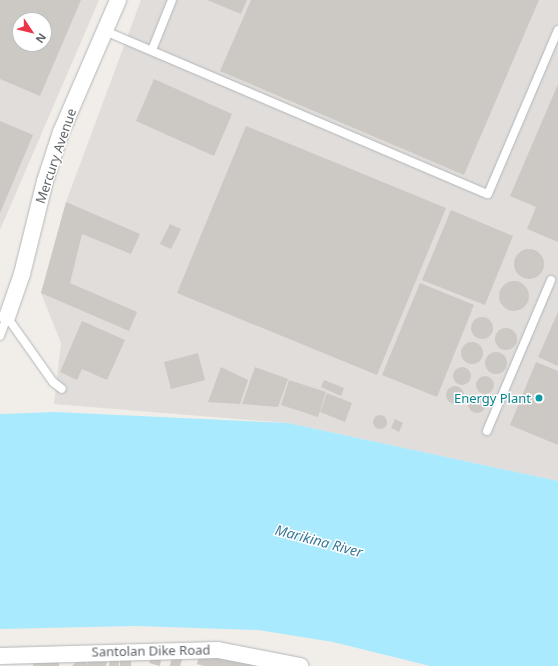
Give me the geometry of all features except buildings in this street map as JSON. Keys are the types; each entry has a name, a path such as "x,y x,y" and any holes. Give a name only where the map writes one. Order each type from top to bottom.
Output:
{"street":[{"name":"Mercury Avenue","path":"7,317 22,274 45,181 61,132 118,0"},
{"name":"Santolan Dike Road","path":"0,656 218,650 300,666"}],"lane":[{"path":"152,50 172,0"},
{"path":"105,31 488,194 558,30"},
{"path":"487,431 551,280"},
{"path":"0,336 7,317"},
{"path":"7,317 53,382 62,389"}],"shaded area":[{"path":"0,0 99,0 0,230"},
{"path":"141,0 558,0 558,481 288,423 54,404 61,343 41,293 66,202"}],"water":[{"name":"Marikina River","path":"55,412 288,423 558,481 558,666 430,666 333,642 258,630 135,626 0,629 0,414"}],"place":[{"name":"Energy Plant","path":"539,398"}]}
